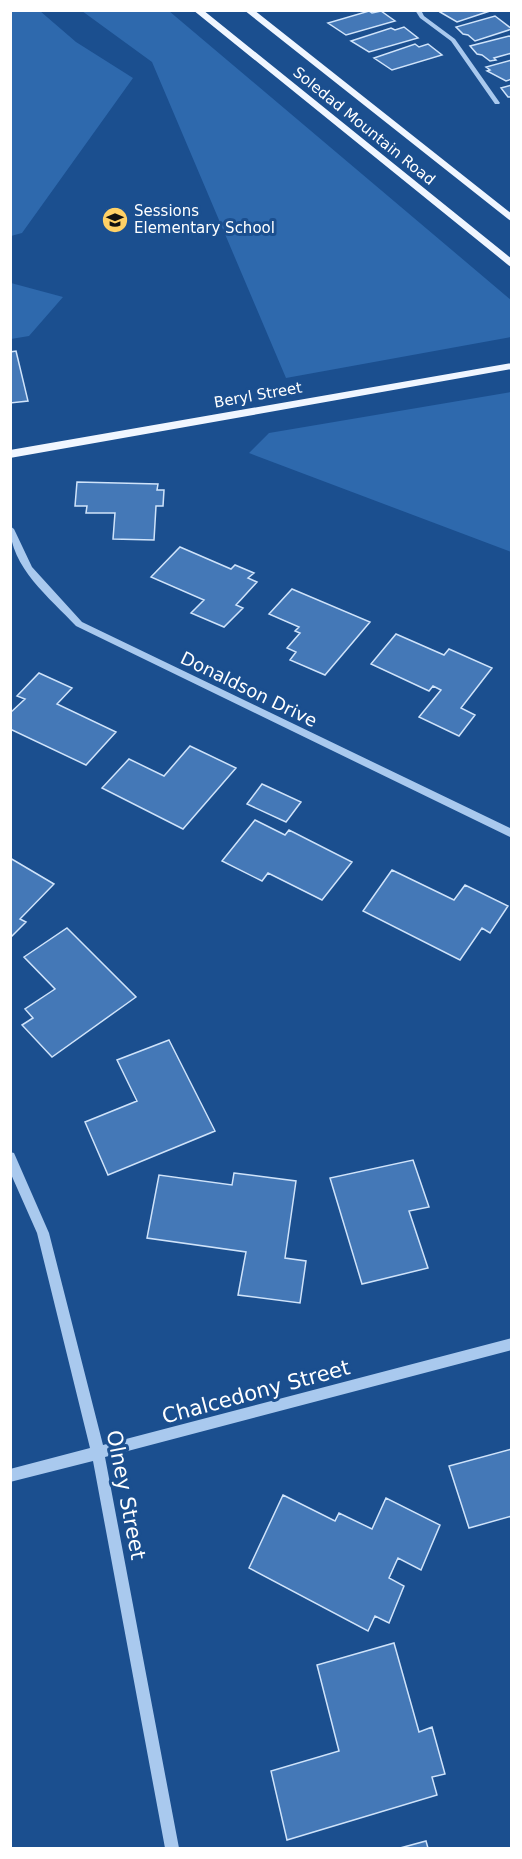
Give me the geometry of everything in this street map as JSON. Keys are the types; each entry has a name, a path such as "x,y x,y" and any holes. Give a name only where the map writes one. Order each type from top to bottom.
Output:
{"main road":[{"name":"Soledad Mountain Road","path":"197,10 512,265"},
{"name":"Soledad Mountain Road","path":"248,10 512,219"},
{"name":"Beryl Street","path":"10,454 512,366"}],"street":[{"path":"418,10 422,17 453,40 497,103"},
{"name":"Donaldson Drive","path":"10,530 28,568 79,624 512,834"},
{"name":"Olney Street","path":"10,1157 43,1233 98,1454 172,1848"},
{"name":"Chalcedony Street","path":"10,1476 512,1344"}],"shaded area":[{"path":"10,11 40,11 76,42 133,78 22,233 11,236"},
{"path":"82,11 169,11 511,300 511,337 286,378 152,62"},
{"path":"11,283 63,297 29,336 11,339"},
{"path":"511,392 511,552 249,453 269,433"}],"building":[{"path":"442,10 493,10 457,22 440,12"},
{"path":"369,11 372,13 381,11 395,21 346,35 328,23"},
{"path":"495,16 512,29 475,41 456,27"},
{"path":"404,27 418,38 369,52 351,41 391,28 395,30"},
{"path":"512,37 512,53 494,58 496,60 490,61 477,54 470,46"},
{"path":"415,44 419,47 428,44 442,55 392,70 374,58"},
{"path":"512,60 512,79 506,81 487,71 490,70 486,67"},
{"path":"512,85 512,97 508,97 501,88"},
{"path":"16,351 28,401 10,403 10,352"},
{"path":"77,482 158,484 157,490 164,490 163,506 156,506 154,540 113,539 115,513 86,513 87,506 75,506"},
{"path":"180,547 231,569 235,565 254,573 248,578 257,582 236,605 243,608 224,627 191,613 204,600 151,577"},
{"path":"292,589 370,622 325,675 290,660 296,652 287,648 300,633 295,631 299,627 269,614"},
{"path":"396,634 444,655 449,649 492,668 461,708 475,715 459,736 419,717 441,690 433,686 429,691 371,664"},
{"path":"39,673 72,688 57,704 116,732 86,765 10,729 10,713 25,699 17,696"},
{"path":"190,746 236,768 183,829 102,788 129,759 164,776"},
{"path":"262,784 301,802 286,822 247,804"},
{"path":"255,820 285,835 289,830 352,862 322,900 268,873 262,881 222,861"},
{"path":"10,858 54,884 20,919 26,922 10,938"},
{"path":"392,870 454,900 465,885 508,906 490,933 482,928 460,960 363,911"},
{"path":"67,928 136,997 52,1057 22,1025 33,1018 25,1009 55,989 24,957"},
{"path":"169,1040 215,1131 108,1175 85,1122 137,1101 117,1060"},
{"path":"413,1160 429,1207 409,1211 428,1268 362,1284 330,1178"},
{"path":"234,1173 296,1181 285,1258 306,1261 300,1303 238,1295 246,1252 147,1238 159,1175 232,1185"},
{"path":"512,1449 512,1516 469,1528 449,1466"},
{"path":"283,1495 335,1521 339,1513 372,1529 386,1498 440,1525 421,1570 398,1558 389,1578 404,1586 389,1623 375,1616 368,1631 249,1568"},
{"path":"394,1643 419,1732 432,1727 445,1774 432,1777 437,1795 287,1840 271,1771 339,1751 317,1665"},
{"path":"426,1841 428,1848 400,1848"}],"place":[{"name":"Sessions Elementary School","path":"115,220"}]}
